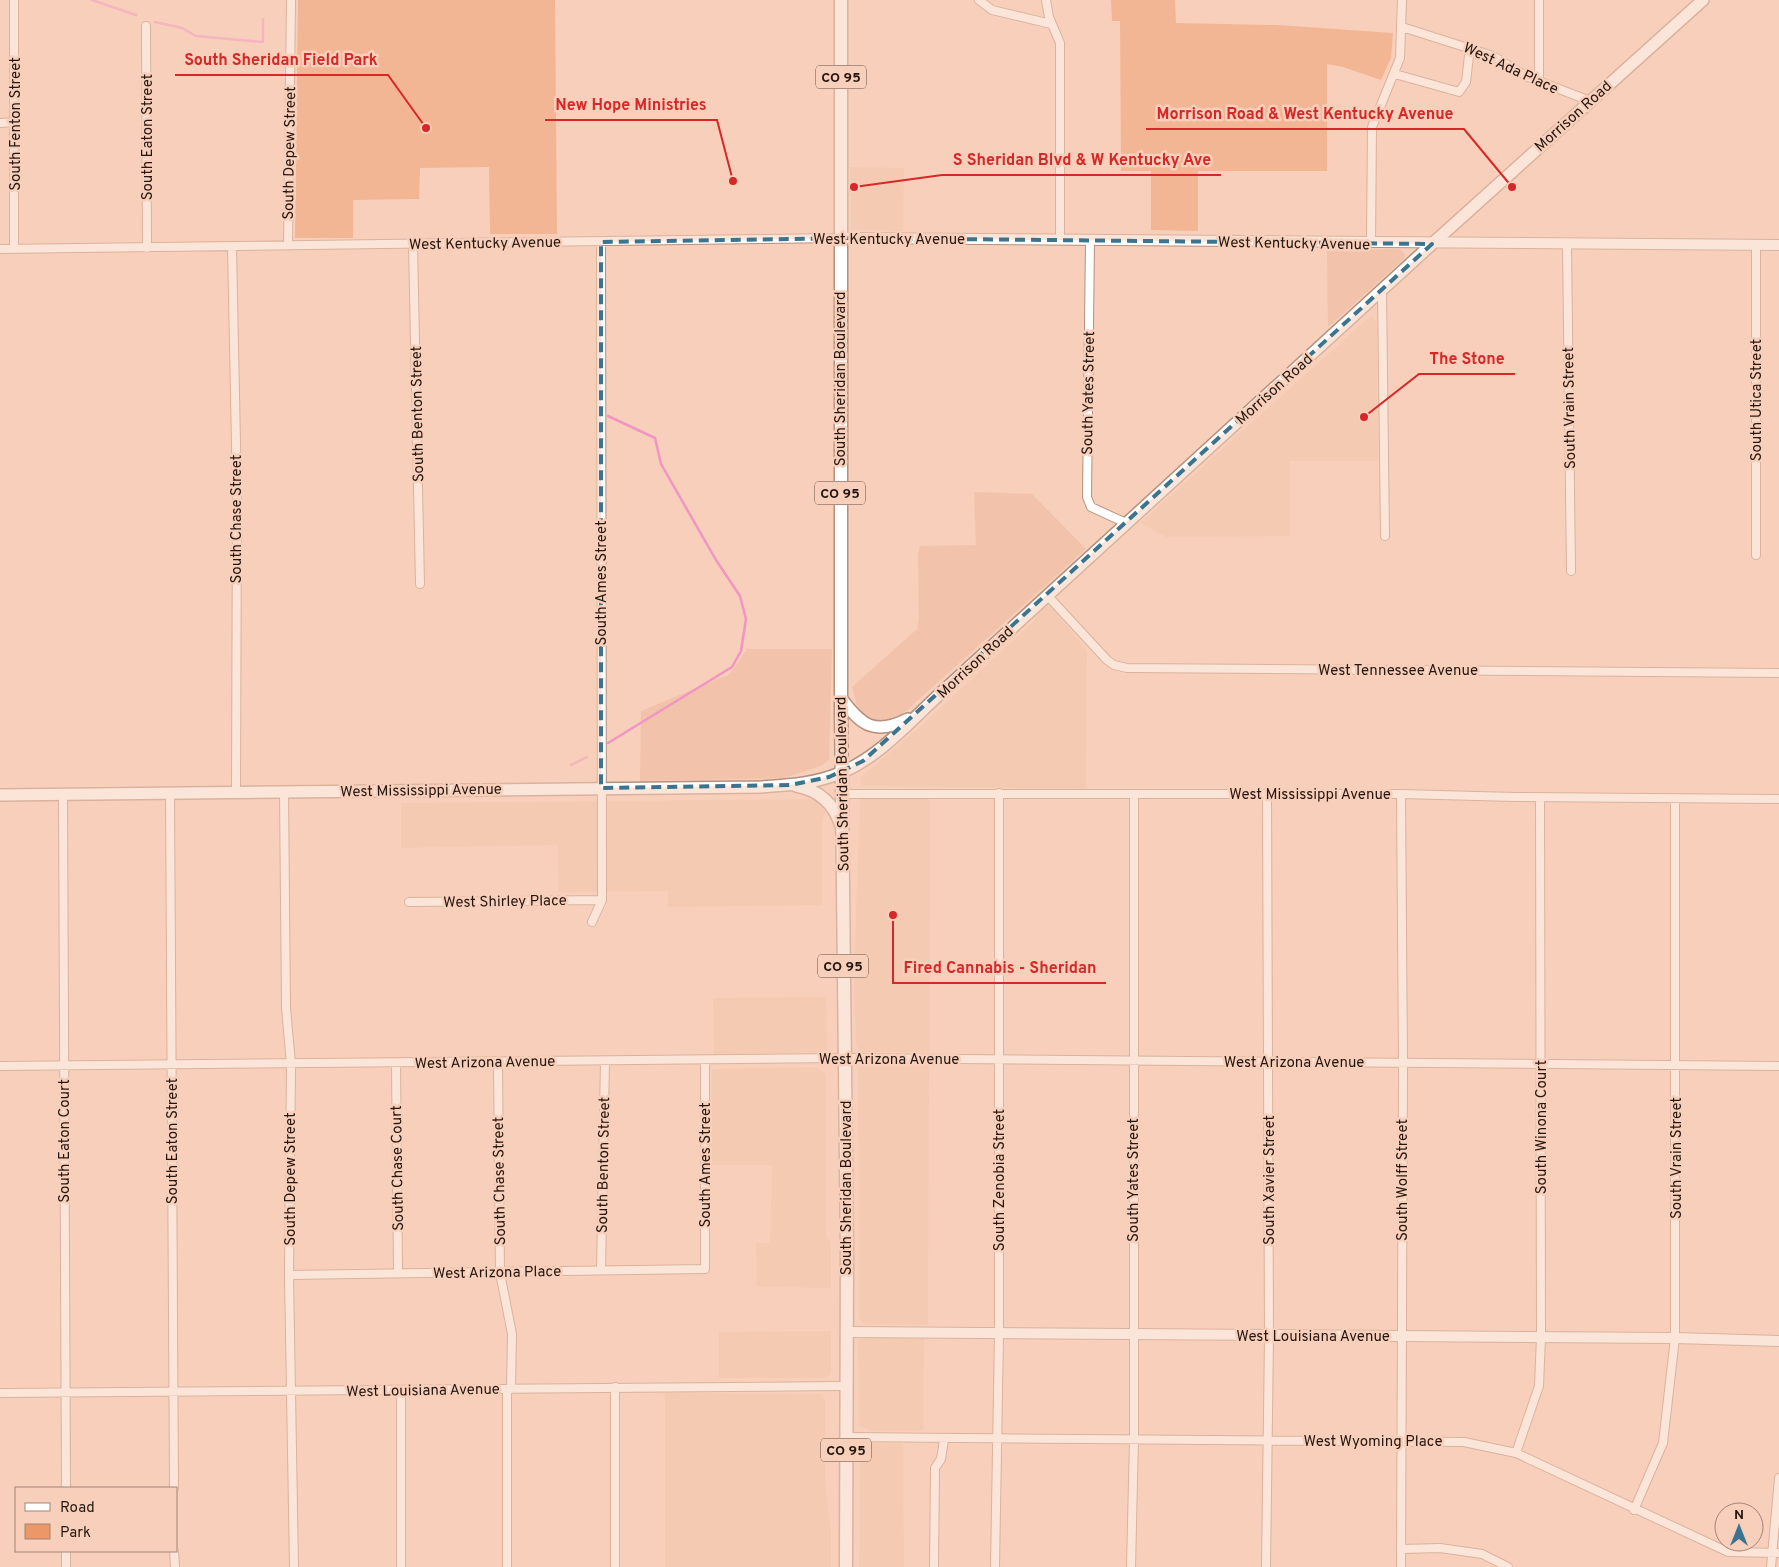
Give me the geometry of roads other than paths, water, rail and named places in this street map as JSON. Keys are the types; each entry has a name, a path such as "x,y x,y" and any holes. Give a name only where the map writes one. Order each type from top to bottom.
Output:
{"main road":[{"name":"South Sheridan Boulevard","path":"841,0 840,698 847,1332 846,1567"},
{"name":"Morrison Road","path":"841,773 877,751 1432,244 1703,0"},
{"path":"840,698 860,720 874,727 894,725 920,712"},
{"name":"West Mississippi Avenue","path":"0,795 790,785 814,781 841,773"},
{"path":"790,785 810,789 824,798 835,811 842,830"}],"street":[{"name":"South Fenton Street","path":"14,0 14,249"},
{"name":"South Depew Street","path":"288,246 291,0"},
{"path":"979,0 992,10 1051,24"},
{"path":"1046,0 1051,24 1060,43 1060,240"},
{"path":"1371,244 1372,127 1395,74 1400,53 1402,0"},
{"path":"1539,0 1540,83"},
{"name":"South Eaton Street","path":"146,26 147,248"},
{"name":"West Ada Place","path":"1402,26 1493,56 1540,83 1590,101"},
{"path":"1395,74 1459,92 1466,82 1470,47"},
{"path":"0,123 15,122"},
{"name":"West Kentucky Avenue","path":"0,249 840,238 1371,244 1779,245"},
{"name":"South Yates Street","path":"1090,240 1087,497 1091,507 1126,523"},
{"name":"South Ames Street","path":"592,922 602,900 601,242"},
{"name":"South Benton Street","path":"413,244 420,584"},
{"name":"South Vrain Street","path":"1567,244 1571,571"},
{"name":"South Utica Street","path":"1756,245 1756,555"},
{"name":"South Chase Street","path":"232,246 236,493 236,792"},
{"path":"1382,290 1385,536"},
{"name":"West Tennessee Avenue","path":"1047,595 1107,660 1114,665 1126,668 1779,673"},
{"name":"South Depew Street","path":"284,792 286,1008 290,1064 289,1275 294,1567"},
{"name":"South Eaton Street","path":"170,793 174,1487"},
{"name":"South Zenobia Street","path":"995,1567 999,1334 999,793"},
{"name":"West Mississippi Avenue","path":"842,794 1267,793 1779,799"},
{"name":"South Xavier Street","path":"1266,1567 1269,1337 1267,793"},
{"name":"South Eaton Court","path":"63,794 66,1487"},
{"name":"South Yates Street","path":"1131,1567 1134,1439 1134,794"},
{"name":"South Wolff Street","path":"1401,794 1403,1063 1401,1567"},
{"name":"South Winona Court","path":"1516,1453 1539,1386 1541,1337 1540,797"},
{"name":"South Vrain Street","path":"1634,1510 1663,1443 1675,1338 1675,799"},
{"name":"West Shirley Place","path":"409,902 602,900"},
{"name":"West Arizona Avenue","path":"0,1066 845,1058 1779,1066"},
{"name":"South Ames Street","path":"705,1060 705,1269"},
{"name":"South Benton Street","path":"601,1270 605,1061"},
{"name":"South Chase Court","path":"396,1062 398,1273"},
{"name":"South Chase Street","path":"498,1062 500,1273 512,1334 509,1389 507,1567"},
{"name":"West Arizona Place","path":"289,1275 705,1269"},
{"name":"West Louisiana Avenue","path":"847,1332 1133,1333 1269,1337 1675,1338 1779,1341"},
{"name":"West Louisiana Avenue","path":"0,1393 65,1394 846,1386"},
{"path":"615,1388 615,1567"},
{"path":"401,1391 401,1567"},
{"name":"West Wyoming Place","path":"846,1437 944,1440 1402,1440 1464,1442 1516,1453 1634,1510 1728,1552 1775,1553"},
{"path":"934,1567 935,1468 942,1459 944,1440"},
{"path":"1771,1567 1775,1553 1779,1478"},
{"path":"1402,1548 1440,1548 1482,1554 1508,1567"},
{"path":"66,1552 66,1567"},
{"path":"174,1552 175,1567"}],"waterway":[{"path":"92,0 136,15"},
{"path":"155,22 182,28 196,36 263,42 263,19"},
{"path":"608,416 655,438 661,464 716,560 740,596 746,619 741,651 732,667 608,743"},
{"path":"571,765 587,757"}],"place":[{"name":"South Sheridan Field Park","path":"426,128"},
{"name":"New Hope Ministries","path":"733,181"},
{"name":"S Sheridan Blvd & W Kentucky Ave","path":"854,187"},
{"name":"Morrison Road & West Kentucky Avenue","path":"1512,187"},
{"name":"The Stone","path":"1364,417"},
{"name":"Fired Cannabis - Sheridan","path":"893,915"}]}
